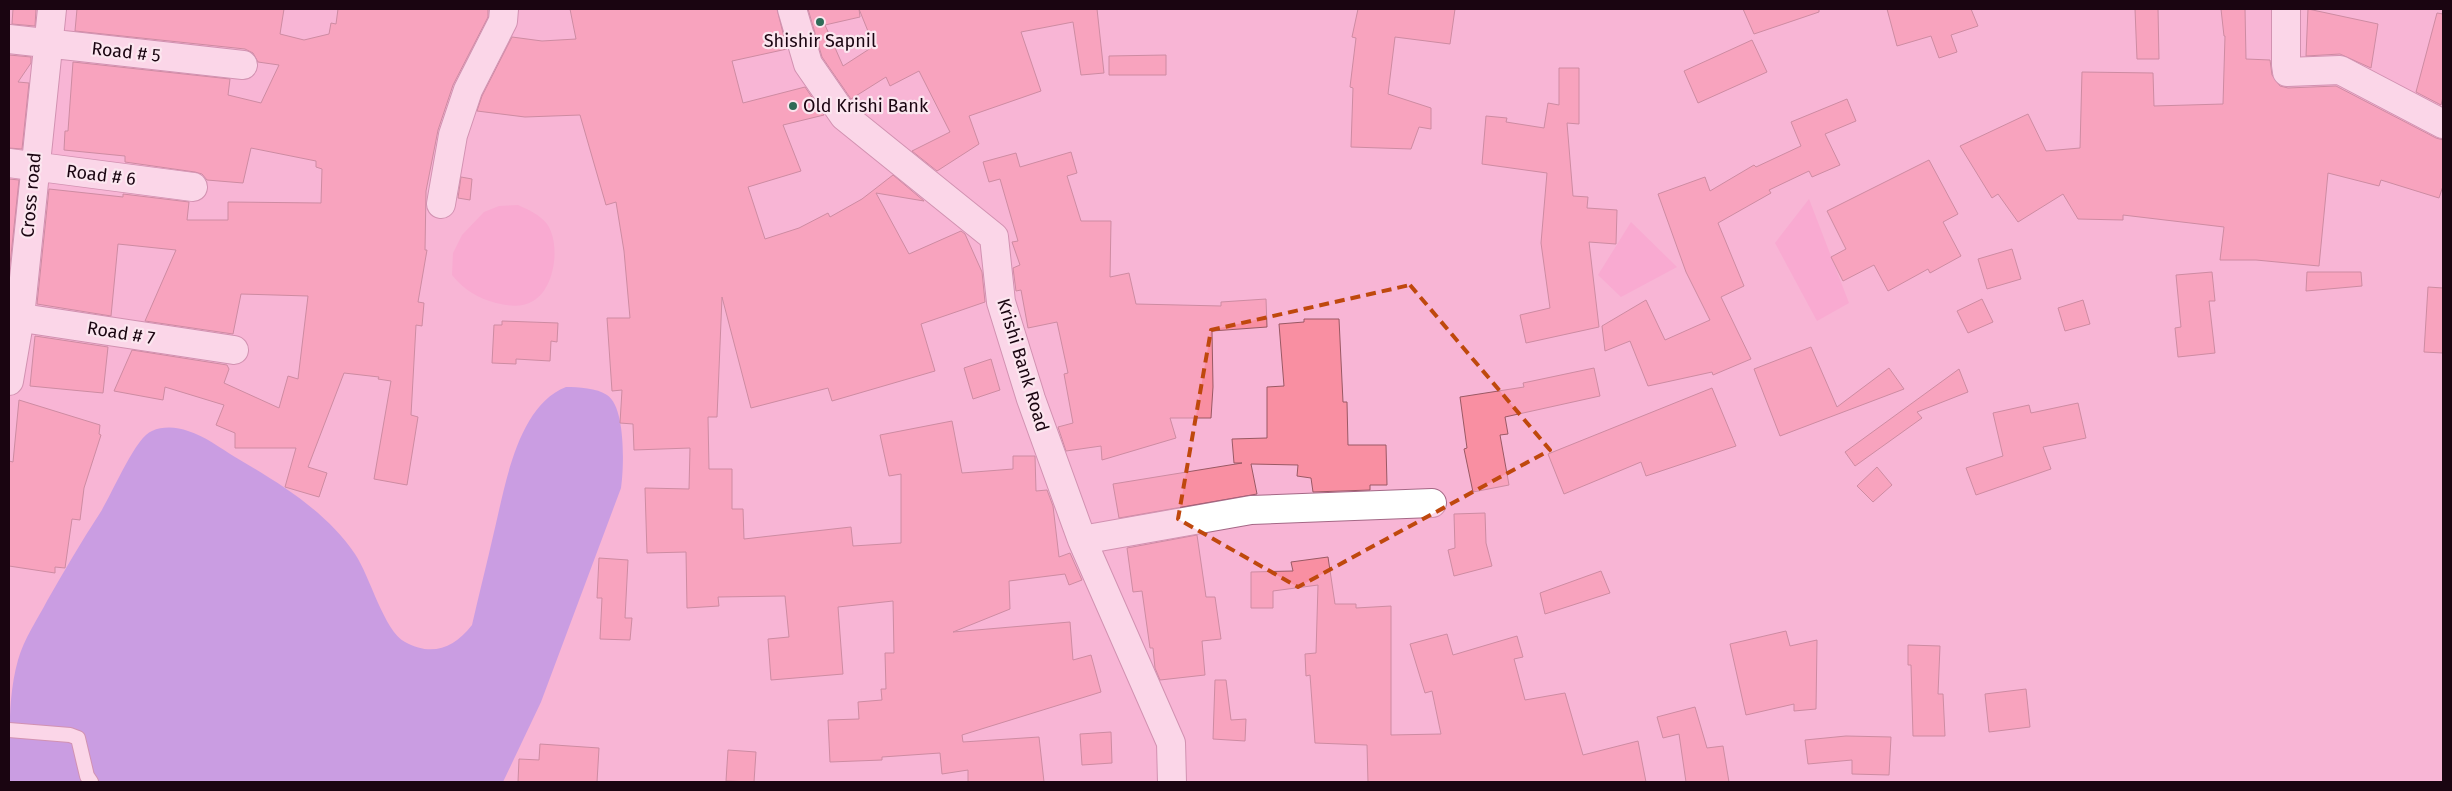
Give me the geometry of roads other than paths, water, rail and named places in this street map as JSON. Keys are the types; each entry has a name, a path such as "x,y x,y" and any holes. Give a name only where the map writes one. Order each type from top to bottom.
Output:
{"street":[{"name":"Cross road","path":"9,381 21,165 47,43 52,9"},
{"path":"441,204 453,135 468,90 503,21 504,9"},
{"name":"Krishi Bank Road","path":"792,9 808,64 844,116 994,237 1001,302 1031,399 1082,540 1171,743 1172,782"},
{"path":"2286,9 2288,72 2340,70 2443,124"},
{"name":"Road # 5","path":"9,39 242,65"},
{"name":"Road # 6","path":"21,165 193,187"},
{"name":"Road # 7","path":"14,317 234,350"},
{"path":"1082,540 1251,510 1432,503"}],"lane":[{"path":"9,730 70,735 78,738 87,776 91,782"}],"place":[{"name":"Shishir Sapnil","path":"820,22"},
{"name":"Old Krishi Bank","path":"793,106"}]}
